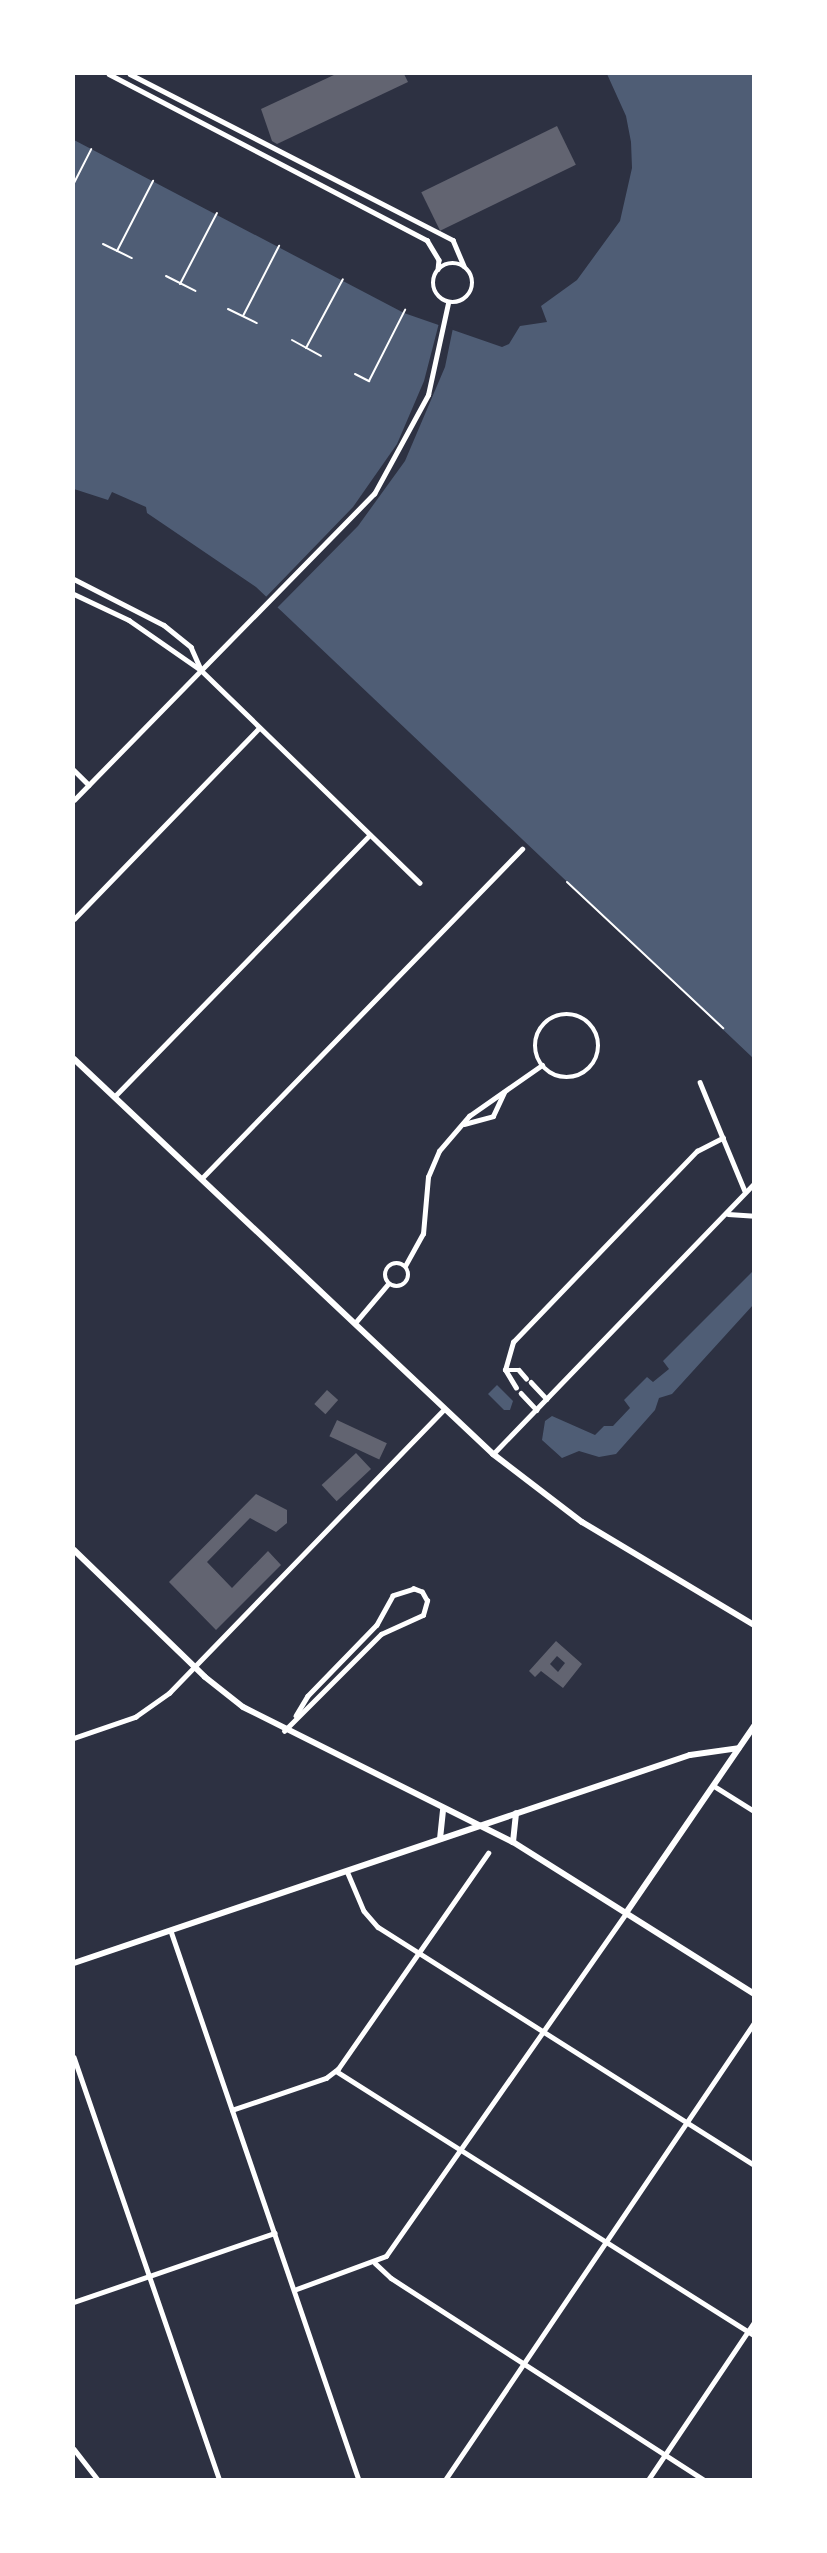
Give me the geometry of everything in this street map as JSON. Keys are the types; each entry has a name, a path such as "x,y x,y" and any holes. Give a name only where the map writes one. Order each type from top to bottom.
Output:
{"street":[{"path":"109,74 427,240 439,260 433,289 448,303"},
{"path":"130,74 453,240 464,266 472,276 473,289 466,299 448,303"},
{"path":"438,270 450,263 464,266"},
{"path":"74,800 351,520 396,461 428,395 448,303"},
{"path":"74,579 164,625 191,647 201,670"},
{"path":"74,594 129,620 201,670 420,883"},
{"path":"74,919 259,728"},
{"path":"74,770 89,785"},
{"path":"113,1098 370,835"},
{"path":"202,1178 522,849"},
{"path":"567,1014 589,1023 598,1051 586,1071 564,1077 542,1065 535,1047 544,1024 567,1014"},
{"path":"74,1059 493,1454 582,1522 754,1625"},
{"path":"388,1284 398,1288 407,1283 405,1266 424,1234 431,1165 463,1124 542,1065"},
{"path":"700,1082 745,1191"},
{"path":"463,1124 493,1116 504,1092"},
{"path":"537,1410 505,1370 510,1346 542,1309 697,1151 723,1138"},
{"path":"493,1454 728,1214 745,1191 754,1184"},
{"path":"728,1214 754,1216"},
{"path":"355,1323 388,1284 388,1268 394,1263 405,1266"},
{"path":"505,1370 519,1370 547,1399"},
{"path":"74,1738 141,1714 195,1668 443,1409"},
{"path":"74,1550 195,1668 240,1706 284,1731 513,1842 754,1994"},
{"path":"284,1731 296,1716 381,1634 420,1619 426,1607 422,1592 407,1590 393,1596 377,1625 308,1696 296,1716"},
{"path":"294,2290 375,2263 390,2251 754,1726"},
{"path":"74,1963 698,1752 739,1748"},
{"path":"713,1786 754,1811"},
{"path":"440,1839 443,1808"},
{"path":"513,1842 516,1813"},
{"path":"232,2110 336,2071 488,1853"},
{"path":"347,1871 370,1920 754,2165"},
{"path":"171,1931 359,2480"},
{"path":"445,2480 754,2023"},
{"path":"74,2057 220,2480"},
{"path":"336,2071 754,2335"},
{"path":"74,2302 274,2233"},
{"path":"375,2263 391,2278 705,2480"},
{"path":"648,2480 754,2322"},
{"path":"74,2449 98,2480"}],"path":[{"path":"74,183 91,149"},
{"path":"117,251 153,181"},
{"path":"180,284 217,213"},
{"path":"103,244 132,258"},
{"path":"243,316 279,246"},
{"path":"166,276 195,291"},
{"path":"306,348 343,279"},
{"path":"228,309 257,323"},
{"path":"355,374 369,381 405,310"},
{"path":"292,340 321,356"},
{"path":"567,882 723,1028"},
{"path":"648,958 653,952"}],"water":[{"path":"607,74 753,74 753,1058 256,587 147,513 146,507 112,492 108,500 74,489 74,140 404,313 502,347 509,344 520,326 547,322 541,306 577,280 620,221 632,168 631,142 626,116"},
{"path":"753,1271 753,1305 672,1394 659,1398 655,1410 616,1454 599,1457 579,1451 562,1458 542,1440 545,1421 552,1416 595,1435 604,1426 613,1426 630,1408 624,1400 647,1377 653,1382 669,1369 663,1361"},
{"path":"497,1385 513,1401 510,1410 504,1410 488,1394"}],"pier":[{"path":"439,323 453,328 445,367 405,461 358,526 275,610 264,599 353,507 397,444 424,381"}],"building":[{"path":"336,74 404,74 408,82 277,144 272,141 261,109"},
{"path":"557,126 576,165 440,231 421,192"},
{"path":"327,1390 338,1400 325,1414 314,1404"},
{"path":"337,1420 387,1443 379,1460 329,1436"},
{"path":"356,1453 371,1469 337,1501 322,1485"},
{"path":"256,1494 287,1510 287,1523 276,1532 250,1518 207,1562 232,1588 268,1551 281,1565 216,1630 169,1582"},
{"path":"556,1641 582,1664 563,1688 541,1671 535,1677 529,1671","holes":["557,1656 565,1663 558,1672 550,1664"]}]}
